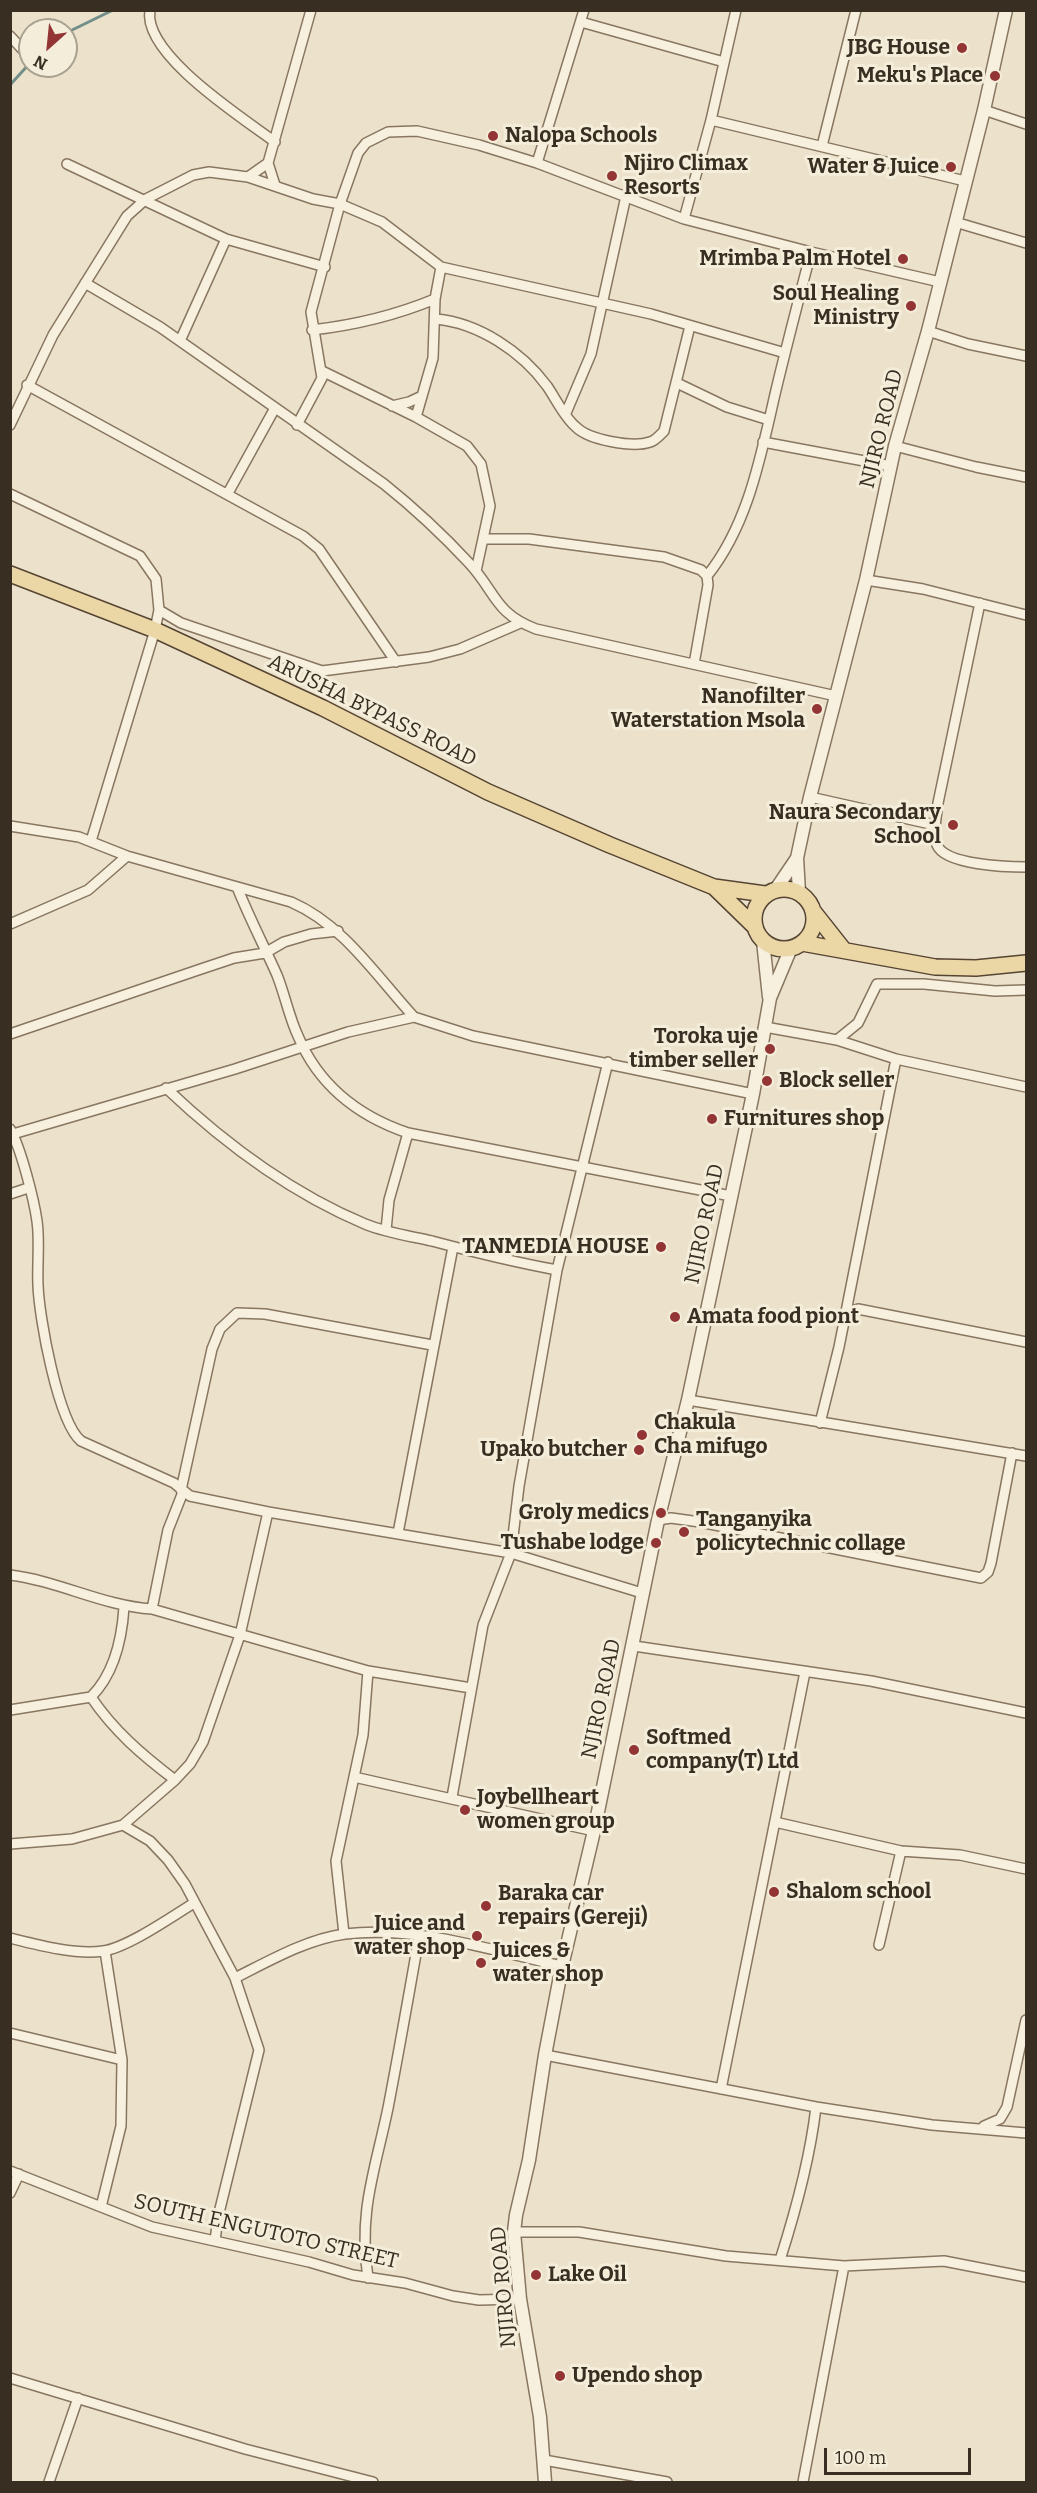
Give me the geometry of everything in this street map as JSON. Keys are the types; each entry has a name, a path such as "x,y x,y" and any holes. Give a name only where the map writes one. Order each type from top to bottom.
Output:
{"main road":[{"name":"ARUSHA BYPASS ROAD","path":"10,574 155,630 323,708 488,792 714,887 799,892"},
{"name":"ARUSHA BYPASS ROAD","path":"714,887 754,926 763,941"},
{"path":"754,926 754,909 770,892"},
{"path":"799,892 843,949"},
{"path":"797,946 813,929 813,911"},
{"path":"763,941 772,947 843,949 935,967 976,968 1026,963"}],"street":[{"path":"275,185 268,163 311,10"},
{"path":"537,163 584,10"},
{"path":"684,219 711,120 736,10"},
{"path":"822,146 856,10"},
{"name":"NJIRO ROAD","path":"799,892 797,858 810,797 866,580 895,446 928,331 984,110 1006,10"},
{"path":"150,14 164,52 182,72 275,142"},
{"path":"581,22 724,62"},
{"path":"984,110 1026,124"},
{"path":"711,120 965,181"},
{"path":"297,425 320,386 322,371 312,330 313,301 325,267 340,204 358,153 366,143 388,132 417,131 479,145 537,163 684,219 940,282"},
{"path":"248,177 268,163"},
{"path":"67,164 146,199 226,239 325,267"},
{"path":"10,424 27,385 85,283 127,216 146,199 193,175 209,172 248,177 313,199 340,204 382,222 441,267 603,302 785,353"},
{"path":"566,413 591,354 626,196"},
{"path":"955,222 1026,243"},
{"path":"180,341 226,239"},
{"path":"694,664 708,585 707,576 725,554 738,527 764,442 811,252"},
{"path":"416,417 433,358 435,299 441,267"},
{"path":"85,283 180,341 297,425 338,450 411,506 476,571 509,617 536,629 836,696"},
{"path":"312,330 356,325 398,314 435,299"},
{"path":"436,319 463,324 518,355 533,368 576,428 599,438 637,445 652,442 664,431 690,326"},
{"path":"928,331 968,344 1026,356"},
{"path":"322,371 416,417 467,446 481,464 490,506 476,571"},
{"path":"677,383 727,407 769,420"},
{"path":"27,385 118,437 286,525 319,549 396,662"},
{"path":"392,406 422,396"},
{"path":"228,493 275,408"},
{"path":"764,442 891,466"},
{"path":"895,446 976,468 1026,477"},
{"path":"10,494 140,556 156,579 159,610 155,630 91,841"},
{"path":"484,539 529,539 664,557 692,565 707,576"},
{"path":"866,580 914,587 1026,615"},
{"path":"980,603 935,825 937,845 945,853 963,861 1026,867"},
{"path":"159,610 182,623 322,671 396,662 460,649 520,623"},
{"path":"810,797 935,825"},
{"path":"10,826 91,841 126,856 309,910 338,931 414,1017"},
{"path":"10,924 26,919 88,890 126,856"},
{"name":"NJIRO ROAD","path":"770,892 797,858"},
{"path":"237,887 276,975 303,1047 335,1093 360,1112 383,1125 408,1133 731,1196"},
{"path":"10,1034 234,958 265,953 293,939 338,931"},
{"name":"NJIRO ROAD","path":"545,2482 540,2417 520,2299 514,2232 540,2104 545,2055 562,1966 594,1831 642,1593 688,1400 753,1094 770,998 763,941"},
{"name":"NJIRO ROAD","path":"770,998 797,946"},
{"path":"837,1040 858,1023 877,984 924,984 996,991 1026,990"},
{"path":"642,1593 511,1553 268,1512 200,1498 182,1491 174,1483 95,1448 72,1434 66,1420 40,1309 37,1222 12,1132 381,1023 414,1017 473,1036 608,1062 753,1094"},
{"path":"765,1027 837,1040 896,1059 1026,1087"},
{"path":"820,1423 845,1315 896,1059"},
{"path":"452,1797 483,1625 511,1553 519,1486 557,1270 608,1062"},
{"path":"166,1088 218,1134 265,1170 336,1211 386,1230 494,1258 557,1270"},
{"path":"386,1230 389,1200 408,1133"},
{"path":"10,1194 28,1188"},
{"path":"398,1533 432,1345 453,1247"},
{"path":"845,1315 858,1309 1026,1342"},
{"path":"152,1609 168,1530 182,1491 212,1349 220,1329 231,1316 242,1312 265,1314 432,1345"},
{"path":"688,1400 1026,1456"},
{"path":"658,1520 671,1518 700,1522 981,1578 988,1572 991,1563 1012,1453"},
{"path":"10,1844 72,1839 123,1825 190,1764 203,1742 240,1635 268,1512"},
{"path":"10,1575 35,1580 124,1607 152,1609 368,1671 471,1688"},
{"path":"10,1710 91,1696 98,1689 115,1658 122,1634 124,1607"},
{"path":"633,1646 871,1681 1026,1713"},
{"path":"345,1934 336,1861 368,1701 368,1671"},
{"path":"721,2089 805,1672"},
{"path":"91,1696 111,1726 141,1755 175,1780"},
{"path":"354,1777 452,1797 594,1831"},
{"path":"775,1822 901,1851 960,1855 1026,1869"},
{"path":"123,1825 136,1831 168,1860 235,1978 260,2050 218,2217 215,2241"},
{"path":"879,1945 901,1851"},
{"path":"10,1938 59,1947 105,1951 154,1927 194,1903"},
{"path":"235,1978 288,1953 345,1934 419,1937 562,1966"},
{"path":"368,2278 363,2245 365,2209 387,2109 419,1937"},
{"path":"101,2207 122,2126 122,2060 105,1951"},
{"path":"980,2128 1003,2116 1013,2087 1026,2020"},
{"path":"10,2033 122,2060"},
{"path":"545,2055 816,2107 932,2125 1026,2133"},
{"path":"780,2260 813,2138 816,2107"},
{"path":"10,2193 15,2172"},
{"name":"SOUTH ENGUTOTO STREET","path":"15,2172 152,2227 309,2262 368,2278 405,2283 470,2299 520,2299"},
{"path":"514,2232 579,2232 726,2256 844,2266 944,2261 1026,2277"},
{"path":"803,2482 844,2266"},
{"path":"10,2378 245,2449 373,2482"},
{"path":"49,2482 78,2398"},
{"path":"544,2460 667,2482"}],"waterway":[{"path":"78,27 113,10"},
{"path":"10,85 18,76"}],"place":[{"name":"JBG House","path":"962,48"},
{"name":"Meku's Place","path":"995,76"},
{"name":"Nalopa Schools","path":"493,136"},
{"name":"Water & Juice","path":"951,167"},
{"name":"Njiro Climax Resorts","path":"612,176"},
{"name":"Mrimba Palm Hotel","path":"903,259"},
{"name":"Soul Healing Ministry","path":"911,306"},
{"name":"Nanofilter Waterstation Msola","path":"817,709"},
{"name":"Naura Secondary School","path":"953,825"},
{"name":"Toroka uje timber seller","path":"770,1049"},
{"name":"Block seller","path":"767,1081"},
{"name":"Furnitures shop","path":"712,1119"},
{"name":"TANMEDIA HOUSE","path":"661,1247"},
{"name":"Amata food piont","path":"675,1317"},
{"name":"Chakula Cha mifugo","path":"642,1435"},
{"name":"Upako butcher","path":"639,1450"},
{"name":"Groly medics","path":"661,1513"},
{"name":"Tanganyika policytechnic collage","path":"684,1532"},
{"name":"Tushabe lodge","path":"656,1543"},
{"name":"Softmed company(T) Ltd","path":"634,1750"},
{"name":"Joybellheart women group","path":"465,1810"},
{"name":"Shalom school","path":"774,1892"},
{"name":"Baraka car repairs (Gereji)","path":"486,1906"},
{"name":"Juice and water shop","path":"477,1936"},
{"name":"Juices & water shop","path":"481,1963"},
{"name":"Lake Oil","path":"536,2275"},
{"name":"Upendo shop","path":"560,2376"}]}
